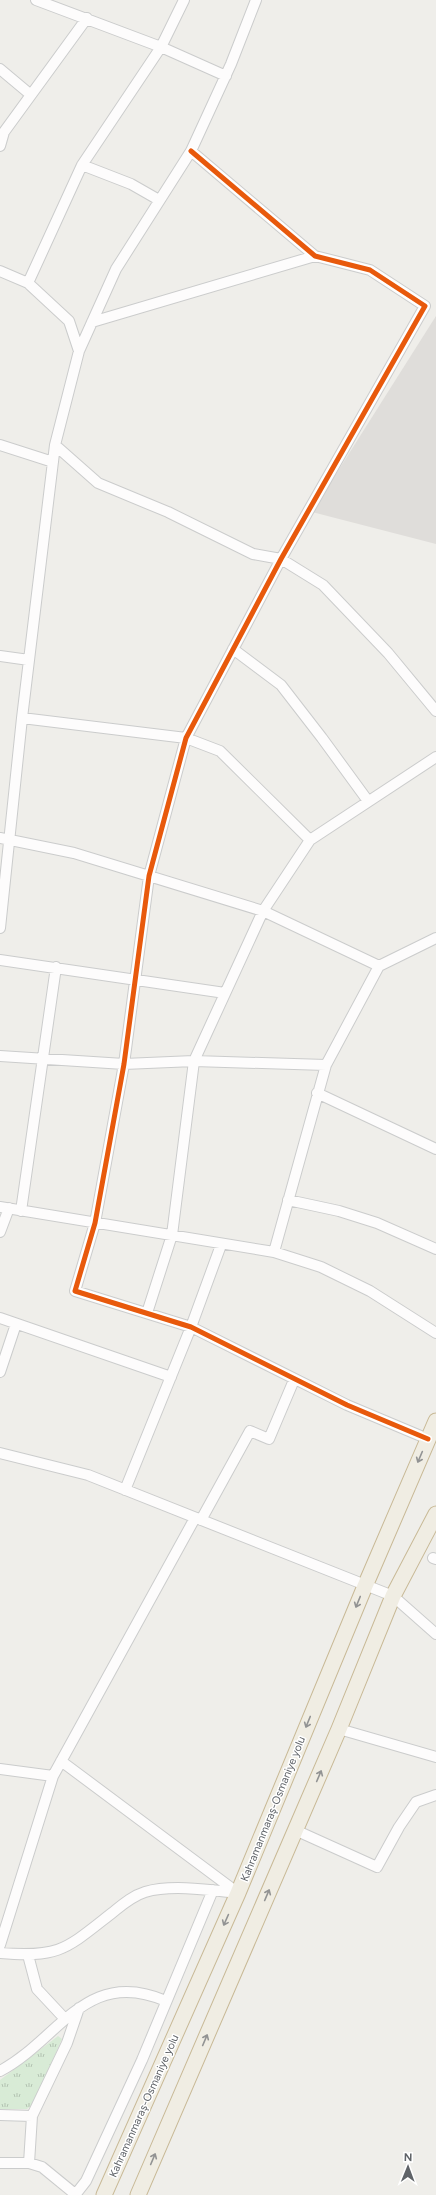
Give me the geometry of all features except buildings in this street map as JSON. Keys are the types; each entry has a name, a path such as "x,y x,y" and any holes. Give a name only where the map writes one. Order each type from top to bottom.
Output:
{"highway":[{"name":"Kahramanmaraş-Osmaniye yolu","path":"104,2195 238,1893 365,1586 436,1421"},
{"path":"138,2195 339,1729 393,1596 436,1514"}],"street":[{"path":"36,0 161,47 226,76"},
{"path":"28,283 82,165 161,47 184,0"},
{"path":"0,928 5,839 22,718 55,446 79,351 116,269 191,151 226,76 256,0"},
{"path":"0,146 2,131 87,18"},
{"path":"0,70 30,95"},
{"path":"191,151 315,256 370,270 425,306 281,559 186,738 149,876 124,1064 95,1223 75,1291 191,1327 294,1380 347,1405 428,1439"},
{"path":"82,165 131,184 160,200"},
{"path":"92,322 315,256"},
{"path":"0,271 28,283 69,321 79,351"},
{"path":"0,444 53,462"},
{"path":"55,446 98,483 168,512 253,554 281,559 323,585 388,653 436,711"},
{"path":"233,649 281,685 368,801"},
{"path":"0,656 29,660"},
{"path":"22,718 186,738 220,751 310,840"},
{"path":"147,1313 172,1235 194,1061 263,911 310,840 436,757"},
{"path":"5,839 74,853 263,911 379,966"},
{"path":"274,1252 326,1065 379,966 436,938"},
{"path":"0,960 56,967 225,993"},
{"path":"21,1211 56,967"},
{"path":"0,1056 43,1060 124,1064 194,1061 326,1065"},
{"path":"317,1093 436,1149"},
{"path":"288,1200 339,1211 377,1223 436,1249"},
{"path":"0,1232 4,1208 172,1235 221,1245 274,1252 321,1266 370,1290 436,1333"},
{"path":"125,1490 191,1327 221,1245"},
{"path":"0,1318 171,1377"},
{"path":"0,1372 16,1324"},
{"path":"0,1944 53,1776 198,1519 250,1431 269,1439 294,1380"},
{"path":"0,1453 88,1475 393,1596 436,1634"},
{"path":"339,1729 436,1757"},
{"path":"61,1761 238,1893"},
{"path":"0,1769 53,1776"},
{"path":"295,1830 377,1867 399,1827 416,1802 436,1795"},
{"path":"0,1953 28,1956 50,1954 71,1945 129,1900 145,1892 164,1889 213,1890 238,1893"},
{"path":"0,2163 29,2162 42,2167 75,2195 86,2182 213,1890"},
{"path":"28,1956 38,1989 65,2019"},
{"path":"0,2071 14,2064 80,2006 112,1992 152,1994 166,2001"},
{"path":"29,2162 32,2116 66,2043 80,2006"},
{"path":"0,2115 32,2116"}],"shaded area":[{"path":"436,316 436,544 312,512"}],"green space":[{"path":"58,2036 62,2039 33,2104 27,2109 0,2109 0,2080"}],"cycle path":[{"path":"191,151 315,256 370,270 425,306 281,559 186,738 149,876 124,1064 95,1223 75,1291 191,1327 347,1405 428,1439"}]}
